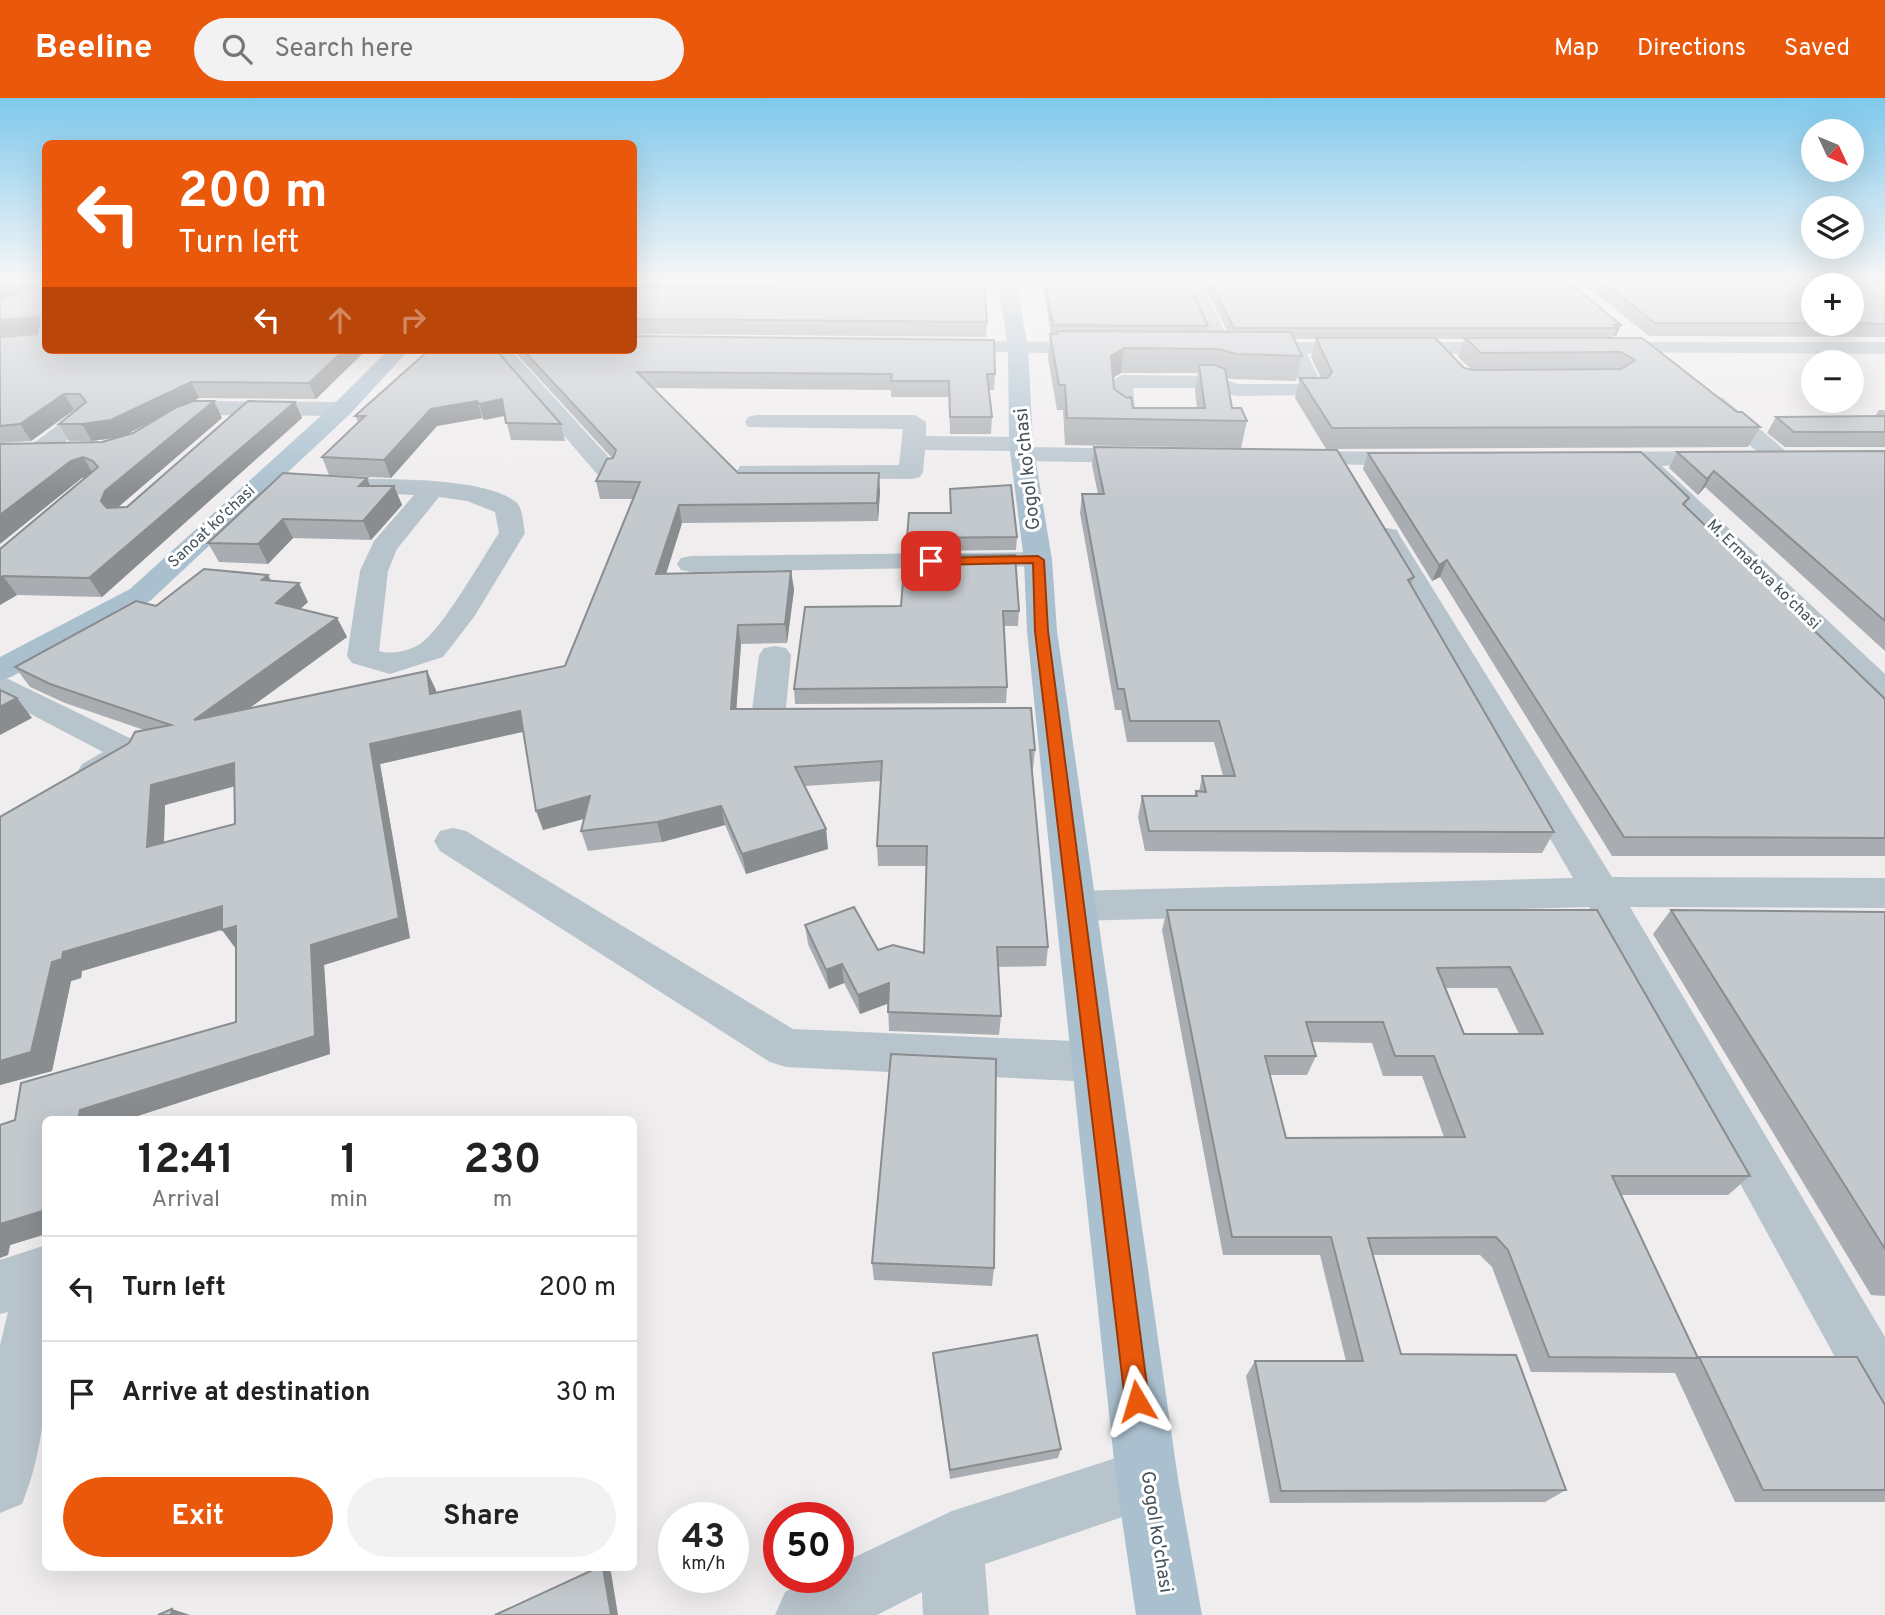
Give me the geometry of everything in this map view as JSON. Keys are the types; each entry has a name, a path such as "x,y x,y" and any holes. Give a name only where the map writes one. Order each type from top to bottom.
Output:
{"main road":[{"name":"Gogol ko'chasi","path":"1018,353 1022,449 1038,560 1042,631 1038,715 1075,906 1147,1479 1169,1615"},
{"name":"Sanoat ko'chasi","path":"0,670 140,595 342,409 395,354"}],"street":[{"path":"1125,415 1122,381 1214,382 1236,390 1314,390 1296,353"},
{"path":"1440,353 1459,373"},
{"path":"1655,353 1678,373"},
{"path":"504,354 606,469"},
{"path":"1698,390 1779,457"},
{"path":"155,429 177,416 200,408 342,409"},
{"path":"220,435 250,408"},
{"path":"70,452 23,452 82,418"},
{"path":"749,471 911,472 915,422 756,422"},
{"path":"913,443 1161,456"},
{"path":"1572,458 1805,457"},
{"path":"1258,458 1436,459"},
{"name":"M. Ermatova koʻchasi","path":"1640,458 1885,692"},
{"path":"1341,459 1601,892 1885,1392"},
{"path":"261,481 431,491 493,499 508,508 512,533 458,617 432,650 390,665 363,656 374,571 384,547 431,491"},
{"path":"691,564 1038,560"},
{"path":"775,655 768,718 836,717"},
{"path":"0,685 130,752 71,786"},
{"path":"453,841 786,1048 1096,1062"},
{"path":"1075,906 1601,892 1885,893"},
{"path":"0,1287 42,1273"},
{"path":"0,1482 42,1278"},
{"path":"808,1615 952,1543 1147,1479"},
{"path":"952,1543 956,1615"}],"building":[{"path":"0,353 340,354 309,383 191,382 111,420 82,424 59,424 86,402 80,394 64,394 20,424 0,426"},
{"path":"994,353 995,374 987,374 992,417 950,417 949,381 891,381 892,374 637,372 738,473 879,473 877,503 679,505 656,574 791,571 785,624 738,625 731,709 1031,708 1035,750 1030,750 1048,947 997,947 1001,1016 888,1012 889,983 858,995 842,964 826,970 805,925 854,907 878,950 893,945 924,953 927,846 877,846 882,761 795,767 826,829 742,854 721,806 657,822 581,831 590,796 536,811 520,711 370,744 399,918 311,945 315,1036 80,1110 79,1116 42,1116 42,1211 0,1224 0,1125 15,1120 21,1083 236,1022 236,926 222,930 222,906 63,952 62,959 52,962 31,1052 0,1061 0,817 129,743 135,732 171,725 50,684 15,667 136,601 156,606 204,569 268,575 262,580 299,583 276,603 337,618 194,720 427,671 430,694 565,666 640,482 596,481 607,459 613,458 616,450 527,354","holes":["234,763 235,824 147,847 151,785"]},
{"path":"1053,353 1116,353 1111,356 1114,389 1127,398 1131,397 1133,408 1205,408 1199,365 1215,365 1225,369 1232,408 1241,408 1247,421 1067,418 1065,385 1059,385"},
{"path":"1232,353 1301,353 1302,356"},
{"path":"1323,353 1449,353 1464,368 1474,370 1621,369 1635,360 1622,353 1661,353 1760,427 1332,428 1300,378 1327,378 1332,372"},
{"path":"425,354 500,354 561,424 506,423 502,399 479,404 477,401 431,409 384,460 322,457 365,416 355,416"},
{"path":"194,401 214,401 105,491 101,501 107,508 127,507 248,401 295,402 89,578 0,578 0,549 98,467 93,461 83,457 71,461 0,515 0,444 102,442 133,433 177,407"},
{"path":"1885,416 1885,432 1794,432 1776,417"},
{"path":"1094,447 1337,450 1414,577 1408,580 1554,832 1149,831 1142,796 1197,796 1196,791 1206,792 1202,776 1235,776 1219,721 1130,721 1124,689 1118,689 1082,494 1104,494"},
{"path":"1885,451 1885,621 1714,471 1707,479 1677,452"},
{"path":"1641,452 1689,498 1683,504 1885,699 1885,838 1624,837 1447,560 1439,565 1368,453"},
{"path":"283,473 367,478 359,486 394,486 363,521 283,519 258,544 208,543"},
{"path":"1011,485 1017,537 907,538 909,513 951,513 950,489"},
{"path":"1015,555 1019,611 1003,611 1007,687 794,689 805,607 901,606 905,556"},
{"path":"0,690 17,698 0,707"},
{"path":"1167,910 1597,910 1750,1176 1612,1176 1698,1358 1549,1357 1508,1250 1496,1237 1368,1238 1401,1354 1516,1355 1566,1490 1281,1491 1255,1361 1363,1361 1331,1237 1232,1237","holes":["1510,967 1543,1034 1464,1034 1437,968","1306,1022 1383,1022 1395,1056 1434,1056 1465,1137 1286,1138 1265,1056 1316,1056"]},
{"path":"1671,910 1885,912 1885,1249"},
{"path":"891,1054 996,1059 994,1268 872,1263"},
{"path":"1037,1335 1061,1449 950,1470 933,1353"},
{"path":"1699,1357 1857,1357 1885,1405 1885,1490 1763,1490"},
{"path":"590,1571 604,1571 611,1615 495,1615"},
{"path":"172,1609 171,1615 158,1615"}],"route":[{"path":"931,561 1038,560 1042,631 1137,1401"}]}
